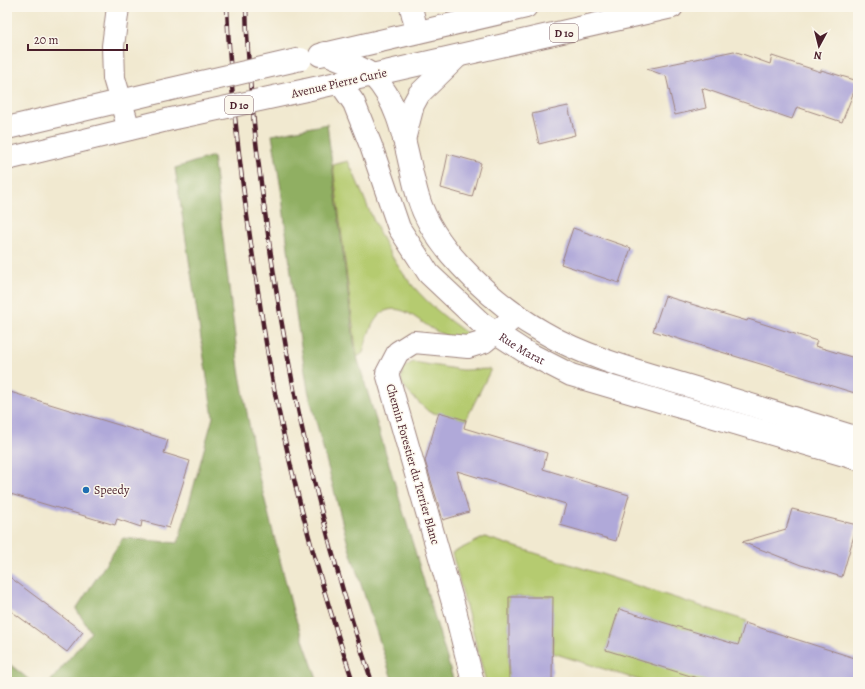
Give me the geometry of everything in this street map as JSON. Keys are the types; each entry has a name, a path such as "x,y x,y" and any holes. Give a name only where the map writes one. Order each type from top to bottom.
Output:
{"main road":[{"path":"118,7 113,46 114,78 129,129"},
{"path":"411,7 417,32"},
{"path":"7,128 526,7"},
{"name":"Avenue Pierre Curie","path":"7,159 171,119 340,83 364,71 457,57 671,7"},
{"name":"D 10","path":"364,71 389,38"},
{"name":"Rue Marat","path":"325,53 364,71 389,98 404,140 418,199 434,233 460,265 480,286 517,315 543,333 584,352 662,378 858,438"},
{"name":"Rue Marat","path":"404,140 413,105 419,94 457,57"},
{"name":"Rue Marat","path":"340,83 354,104 371,146 399,228 429,274 481,323 524,351 571,375 858,459"},
{"name":"Chemin Forestier du Terrier Blanc","path":"473,682 455,610 387,373 398,352 414,342 468,348 484,342 497,333 517,315"}],"green space":[{"path":"327,124 355,350 454,682 393,682 349,548 308,390 296,315 281,189 272,135"},
{"path":"213,156 239,369 258,473 293,611 318,682 50,682 91,632 76,609 123,538 178,543 213,417 175,168"},
{"path":"348,161 380,235 396,263 426,300 442,315 468,334 466,338 446,336 410,314 399,310 390,310 377,318 368,334 363,353 357,357 333,165"},
{"path":"413,362 462,370 491,369 466,420 429,412 410,394 401,382 403,368"},
{"path":"485,537 747,621 727,682 645,682 553,653 552,597 509,597 509,682 486,682 452,553","holes":["619,609 712,638 606,650"]},
{"path":"7,662 32,682 7,682"}],"building":[{"path":"734,51 770,64 772,56 821,72 821,70 858,81 842,122 797,107 792,119 702,88 706,108 675,115 666,76 647,69"},
{"path":"568,106 575,135 539,144 532,114"},
{"path":"448,154 481,163 472,197 441,188"},
{"path":"573,228 631,248 619,283 561,264"},
{"path":"665,296 747,321 748,319 817,341 815,346 858,359 858,394 653,331"},
{"path":"7,391 168,440 164,453 190,461 169,528 142,521 141,527 117,519 115,525 7,493"},
{"path":"439,412 466,420 464,428 547,453 543,469 629,495 616,541 560,525 566,504 457,471 469,512 443,520 425,461"},
{"path":"792,509 857,525 842,577 801,565 742,542 786,529"},
{"path":"7,575 83,632 67,652 7,608"},
{"path":"509,597 553,597 552,682 509,682"},
{"path":"619,609 738,645 745,623 858,659 858,682 710,682 606,650"}],"railway":[{"path":"227,7 230,68 240,160 270,369 285,443 302,512 331,614 353,682"},
{"path":"246,7 251,92 257,149 276,291 286,348 309,461 323,516 354,627 372,682"}],"place":[{"name":"Speedy","path":"86,490"}]}
